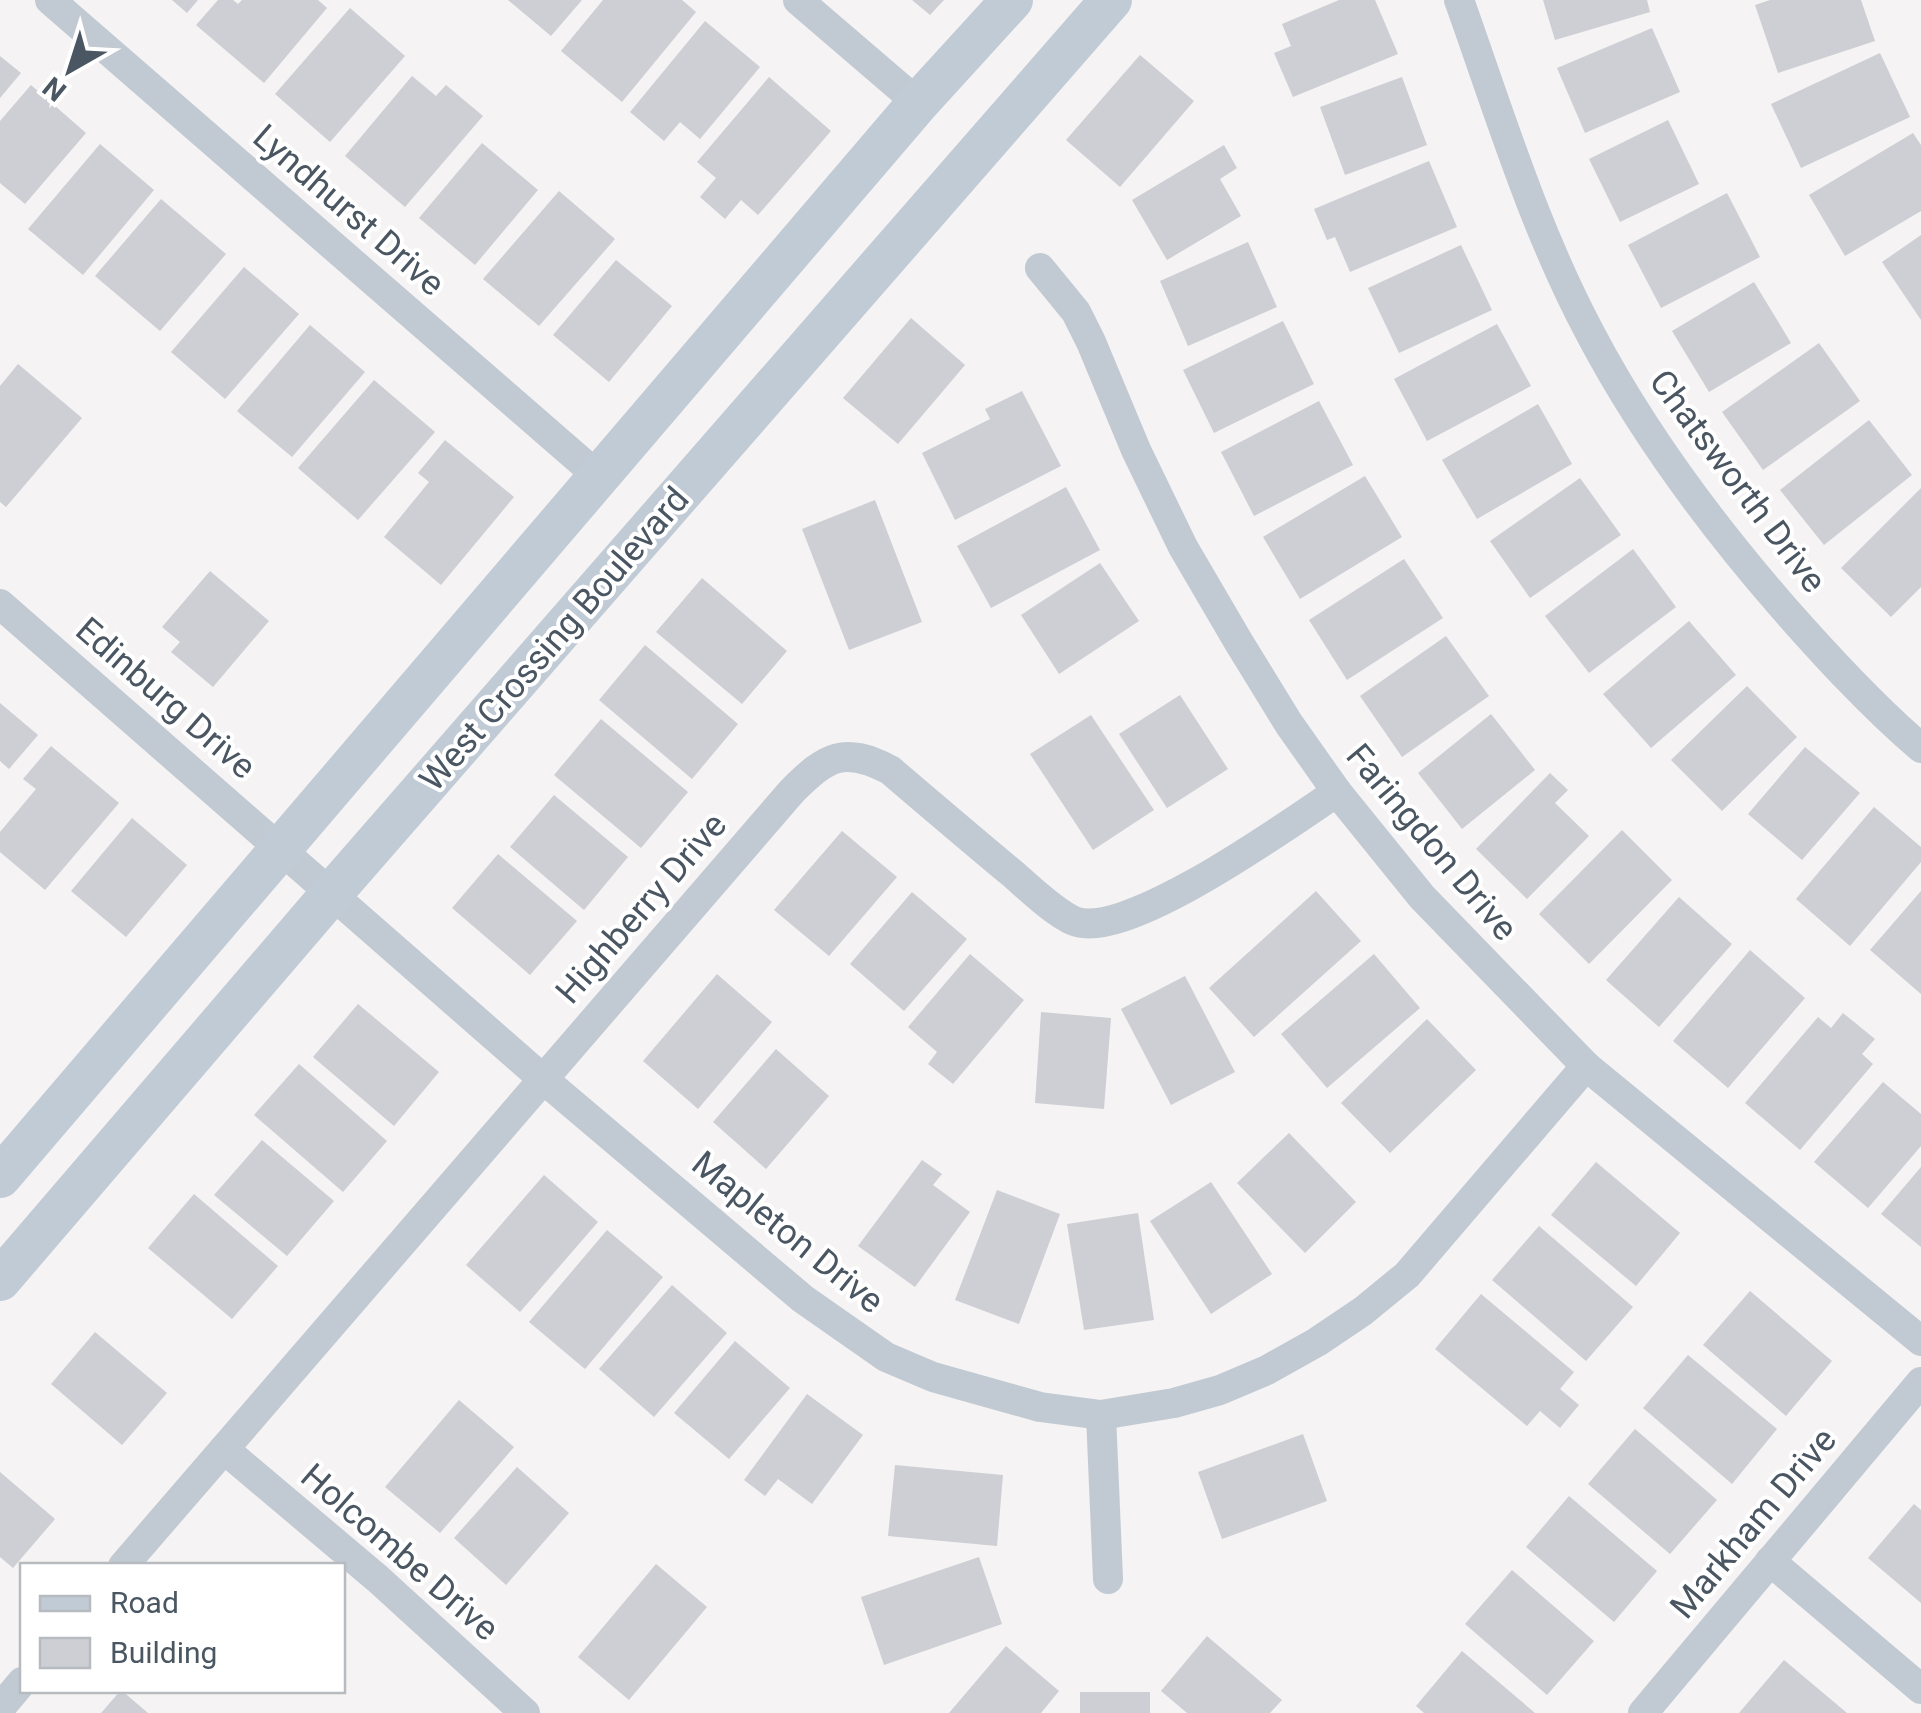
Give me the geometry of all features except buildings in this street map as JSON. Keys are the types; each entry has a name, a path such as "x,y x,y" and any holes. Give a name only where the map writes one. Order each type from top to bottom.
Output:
{"street":[{"name":"Lyndhurst Drive","path":"50,0 598,477"},
{"path":"798,0 918,103"},
{"name":"West Crossing Boulevard","path":"0,1177 918,103 1012,0"},
{"name":"West Crossing Boulevard","path":"0,1280 1111,0"},
{"name":"Chatsworth Drive","path":"1459,0 1526,190 1588,331 1624,393 1659,449 1749,568 1852,683 1921,748"},
{"name":"Faringdon Drive","path":"1040,268 1076,312 1183,547 1289,724 1337,792 1422,897 1586,1066 1921,1341"},
{"name":"Edinburg Drive","path":"0,604 282,848"},
{"name":"Highberry Drive","path":"126,1563 816,767 837,758 865,757 890,770 1041,898 1075,921 1100,924 1196,884 1337,792"},
{"name":"Mapleton Drive","path":"282,848 802,1299 886,1357 932,1377 1040,1407 1101,1415 1174,1402 1220,1390 1317,1342 1407,1274 1586,1066"},
{"name":"Markham Drive","path":"1643,1713 1921,1382"},
{"path":"1101,1415 1108,1579"},
{"name":"Holcombe Drive","path":"224,1449 378,1579 526,1713"},
{"path":"1770,1561 1921,1690"},
{"path":"0,1708 20,1684"}]}
